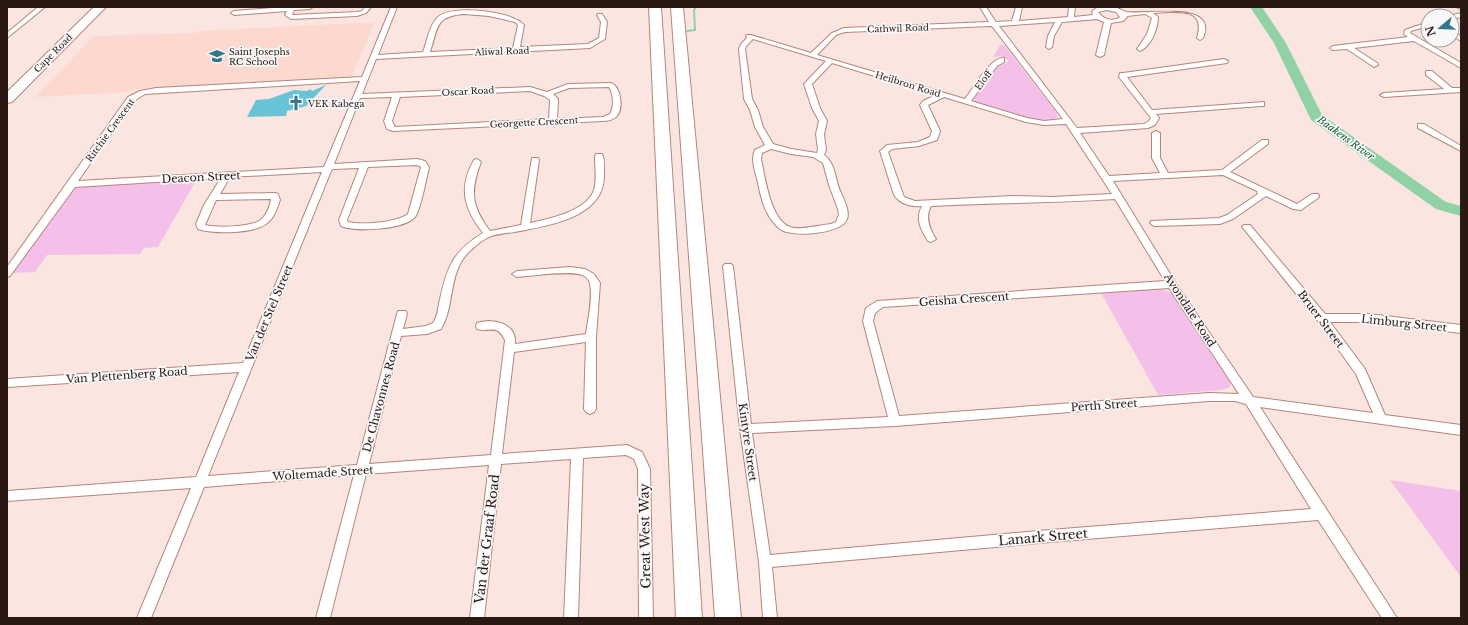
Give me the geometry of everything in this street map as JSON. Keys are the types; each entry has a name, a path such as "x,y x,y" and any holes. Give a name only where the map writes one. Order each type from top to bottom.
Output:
{"highway":[{"path":"655,7 689,618"},
{"path":"678,7 728,618"}],"main road":[{"name":"Cape Road","path":"7,84 86,7"},
{"name":"Cape Road","path":"7,100 100,7"}],"street":[{"path":"7,36 42,7"},
{"path":"234,13 310,7"},
{"path":"292,8 288,15 291,17 357,14 364,12 368,7"},
{"name":"Van der Stel Street","path":"144,618 394,7"},
{"name":"Avondale Road","path":"984,7 994,24 1068,121 1107,178 1172,284 1250,401 1321,514 1390,618"},
{"path":"1015,23 1019,7"},
{"path":"1071,19 1072,7"},
{"path":"1123,14 1124,17 1122,20 1108,21 1098,17 1095,14 1098,9 1112,8 1123,14 1183,9 1189,10 1202,23 1203,26 1200,38"},
{"path":"426,54 439,19 447,14 456,12 466,12 517,21 521,25 516,50"},
{"path":"1140,48 1150,36 1155,20 1155,17 1146,12"},
{"name":"Aliwal Road","path":"373,57 573,48 596,44 602,39 603,35 604,22 600,15"},
{"name":"Cathwil Road","path":"812,55 834,34 844,30 1015,23 1098,17"},
{"path":"1049,47 1051,36 1060,20"},
{"path":"1048,21 1055,27"},
{"path":"1100,55 1108,21"},
{"path":"1420,27 1407,31 1407,34 1413,39 1461,66"},
{"name":"Heilbron Road","path":"770,146 759,127 747,94 742,49 743,45 751,37 1026,120 1044,123 1068,121"},
{"path":"1333,48 1413,39"},
{"path":"1349,47 1374,65"},
{"path":"818,156 822,150 820,134 823,121 816,108 808,84 831,60"},
{"name":"Eloff","path":"966,102 994,64 1001,60"},
{"path":"1074,130 1145,126 1152,123 1155,118 1123,75 1224,61"},
{"path":"1429,73 1451,91"},
{"name":"Ritchie Crescent","path":"7,274 131,99 141,92 365,79"},
{"name":"Georgette Crescent","path":"397,94 388,121 390,127 393,129 602,119 611,116 615,111 614,86 606,84 568,86 547,94"},
{"name":"Oscar Road","path":"358,96 523,88 538,90 547,94"},
{"path":"1384,95 1461,90"},
{"path":"547,94 554,100 553,121"},
{"path":"943,95 924,105 936,132 934,138 919,144 890,147 884,151 898,195 901,199 914,204 928,204 1012,199 1052,200 1118,196"},
{"path":"1151,112 1261,104"},
{"path":"1421,126 1461,149"},
{"path":"1156,132 1156,158 1166,176"},
{"path":"1224,172 1265,142"},
{"path":"770,146 818,156 827,163 830,170 833,186 843,212 843,222 833,228 788,231 780,226 767,202 757,159 758,152 770,146"},
{"path":"398,333 427,330 437,326 441,319 448,284 455,262 466,248 488,234 562,218 589,203 597,194 599,187 599,156"},
{"path":"525,226 535,160"},
{"name":"Deacon Street","path":"72,184 417,162 424,164 425,167 412,214 409,218 394,223 349,226 344,224 343,220 364,166"},
{"path":"477,162 470,185 469,202 479,222 488,234"},
{"path":"1107,178 1224,172 1296,207 1301,207 1316,196"},
{"path":"215,197 275,196 276,200 268,218 260,224 250,226 204,229 200,224 227,175"},
{"path":"1154,223 1220,221 1230,217 1262,195 1261,190"},
{"path":"928,204 923,211 923,221 931,239"},
{"name":"Bruer Street","path":"1247,227 1322,318 1360,372 1381,419"},
{"name":"Kintyre Street","path":"728,266 746,429 765,562 770,618"},
{"path":"517,274 570,270 585,272 591,276 595,283 591,337 590,409"},
{"name":"Geisha Crescent","path":"895,421 868,321 870,311 881,304 1172,284"},
{"name":"De Chavonnes Road","path":"323,618 402,314"},
{"name":"Limburg Street","path":"1322,318 1370,318 1461,329"},
{"path":"481,326 497,324 505,330 510,340 510,349 591,337"},
{"name":"Van der Graaf Road","path":"477,618 510,349"},
{"name":"Van Plettenberg Road","path":"7,383 247,367"},
{"name":"Perth Street","path":"746,429 895,421 1210,396 1235,397 1250,401 1461,430"},
{"name":"Woltemade Street","path":"7,496 620,450 632,452 638,456"},
{"path":"571,618 577,453"},
{"name":"Great West Way","path":"638,456 644,469 646,618"},
{"name":"Lanark Street","path":"765,562 1058,535 1321,514"}],"shaded area":[{"name":"Saint Josephs RC School","path":"375,22 352,76 344,80 134,89 129,92 35,97 94,36 196,33 198,31"},
{"path":"1000,45 1004,45 1057,113 1057,118 1038,120 1019,117 975,101 974,98 996,66 1008,62 1008,60 1000,56 993,57"},
{"path":"197,179 158,247 144,248 140,254 47,255 35,272 12,273 69,192 77,187 87,185"},
{"path":"1161,289 1175,294 1230,379 1230,387 1222,390 1158,395 1101,293"},
{"path":"1390,480 1461,491 1461,577"}],"building":[{"name":"VEK Kabega","path":"326,85 306,106 287,111 286,116 247,117 256,100 269,99 294,90 307,91 310,89 312,91"}],"waterway":[{"path":"687,31 695,30 694,10 696,7"},
{"name":"Baakens River","path":"1256,7 1280,43 1316,117 1441,206 1461,211"}],"place":[{"name":"Saint Josephs RC School","path":"217,56"},
{"name":"VEK Kabega","path":"296,103"}]}
